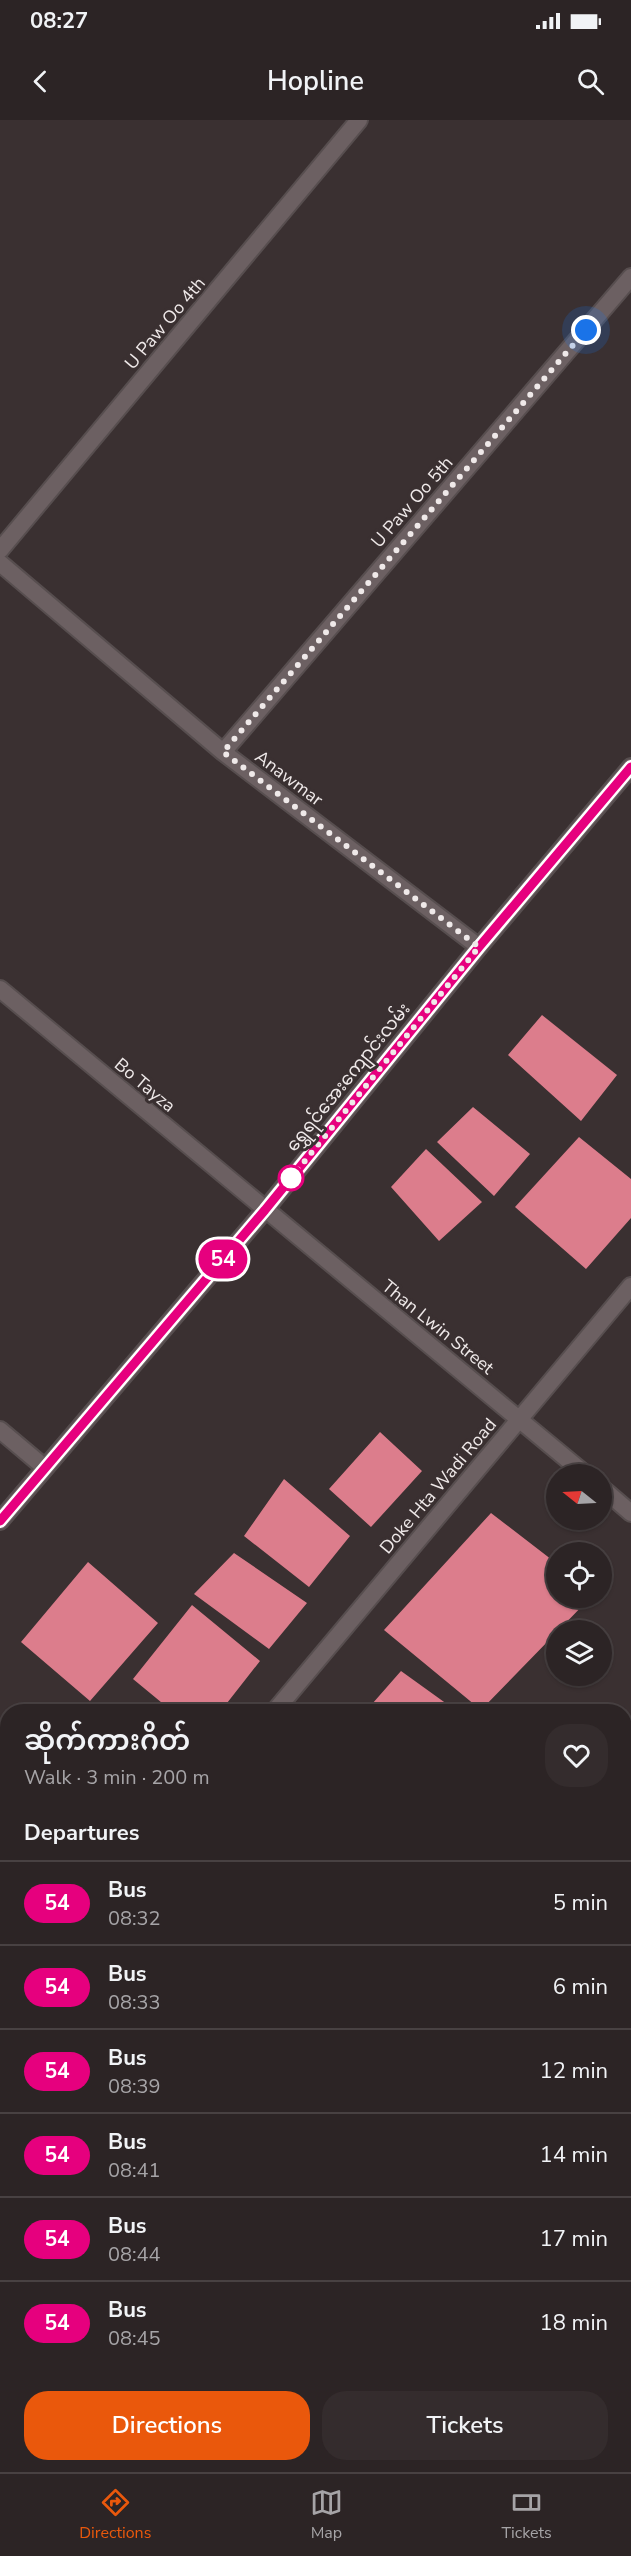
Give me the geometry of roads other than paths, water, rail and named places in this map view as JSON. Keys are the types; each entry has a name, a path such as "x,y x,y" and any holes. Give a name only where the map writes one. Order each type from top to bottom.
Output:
{"street":[{"name":"U Paw Oo 4th","path":"0,550 359,120"},
{"name":"U Paw Oo 5th","path":"223,752 631,277"},
{"name":"Anawmar","path":"0,563 223,752 479,947"},
{"name":"ရွှေရင်အေးကျောင်းလမ်း","path":"0,1521 265,1210 479,947 631,767"},
{"name":"Bo Tayza","path":"0,989 265,1210"},
{"name":"Than Lwin Street","path":"265,1210 573,1464"},
{"name":"Doke Hta Wadi Road","path":"281,1704 631,1286"},
{"path":"0,1430 44,1467"},
{"path":"612,1497 631,1513"}]}
